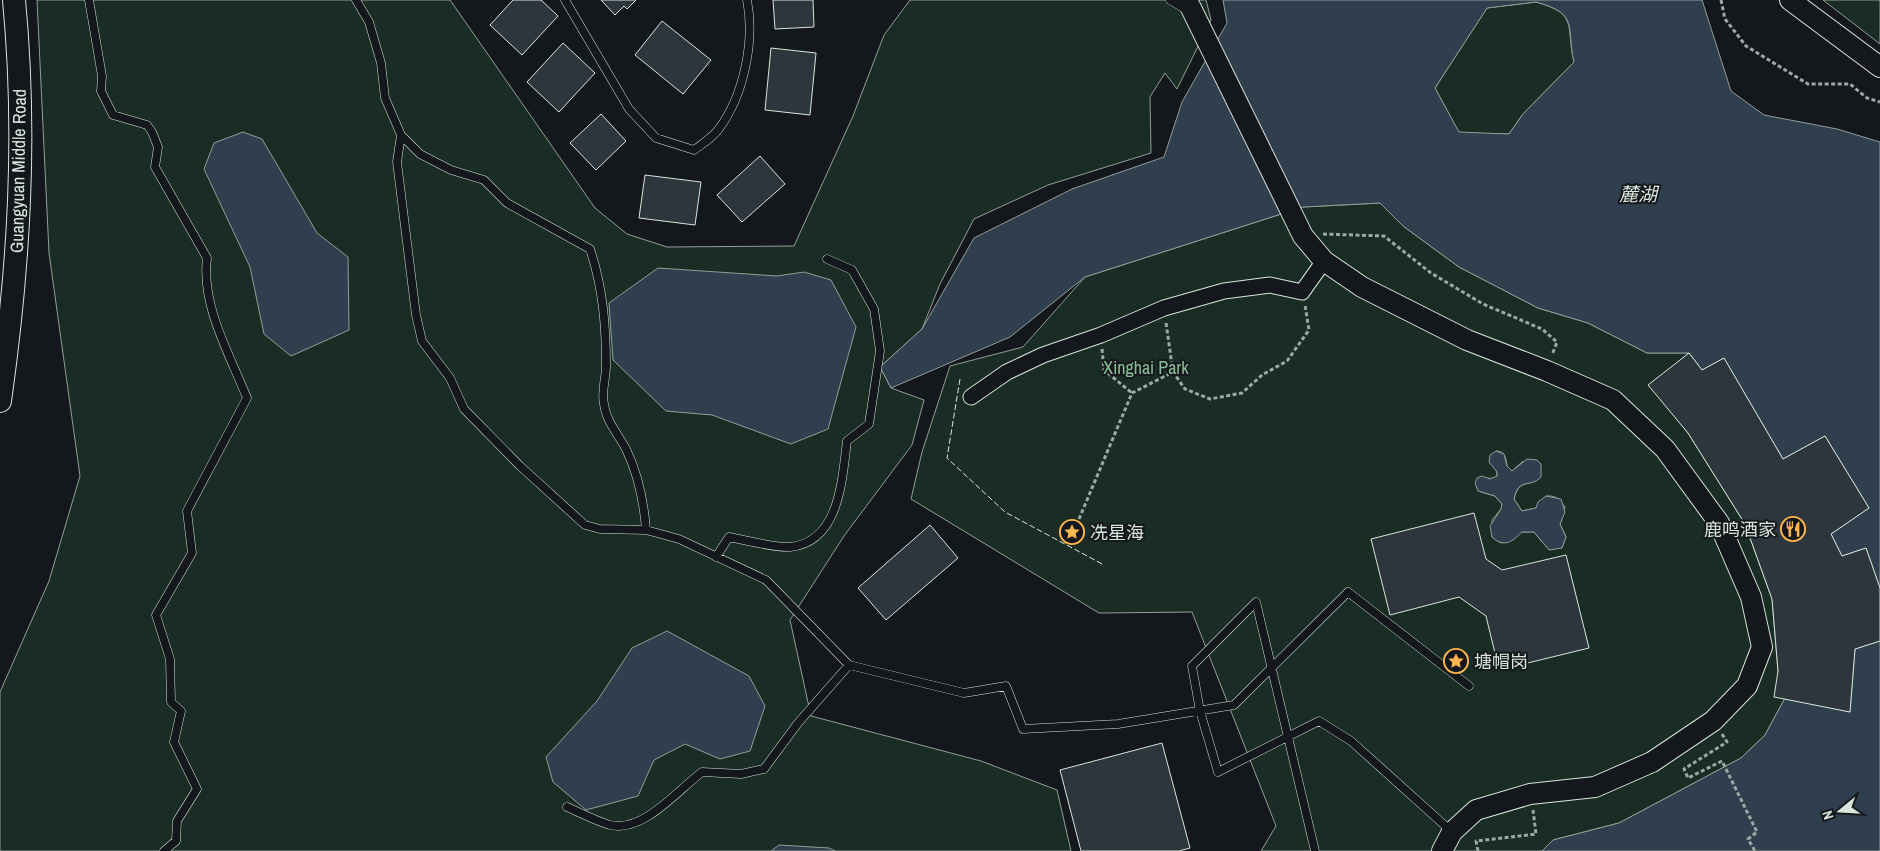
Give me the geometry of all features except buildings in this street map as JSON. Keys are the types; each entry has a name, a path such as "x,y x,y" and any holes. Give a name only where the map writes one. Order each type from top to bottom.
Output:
{"main road":[{"name":"Guangyuan Middle Road","path":"0,401 14,288 22,160 21,97 14,0"}],"street":[{"path":"1790,0 1880,67"},
{"path":"1189,6 1303,236 1324,261 1362,287 1467,340 1547,370 1613,400 1665,449 1719,523 1751,597 1762,648 1747,686 1713,721 1652,762 1595,786 1530,794 1476,810 1452,832 1442,851"},
{"path":"971,397 1007,372 1043,355 1101,335 1164,308 1224,291 1270,285 1302,292 1324,261"}],"lane":[{"path":"89,0 102,76 101,91 113,115 147,125 152,132 158,147 155,167 207,258 205,270 209,302 247,398 187,511 192,553 156,615 170,659 171,702 181,711 174,742 197,789 177,822 176,841 164,851"},
{"path":"356,0 369,22 381,63 385,98 401,135 420,154 451,170 484,180 507,203 590,249 600,278 604,308 606,368 603,404 608,419 626,449 638,480 645,511 646,530"},
{"path":"565,0 629,109 656,138 694,150 717,132 733,107 747,61 750,16 746,0"},
{"path":"1170,0 1189,6"},
{"path":"401,135 397,162 416,315 422,341 450,378 464,409 520,466 585,525 600,529 646,530 679,539 766,580 849,665 964,693 1006,686 1023,729 1118,724 1234,706 1348,592 1469,686"},
{"path":"716,557 729,538 790,547 808,541 825,530 840,491 847,441 869,424 880,351 874,309 852,270 827,260"},
{"path":"1315,851 1288,737 1271,668 1256,602 1192,666 1200,711 1218,772 1288,737 1319,721 1351,741 1452,832"},
{"path":"567,807 611,826 632,826 655,813 702,772 741,774 764,769 798,723 849,665"}],"path":[{"path":"1721,0 1725,19 1746,46 1808,84 1850,84 1867,98 1880,102"},
{"path":"1303,236 1332,233 1384,236 1431,273 1483,304 1542,329 1557,342 1547,370"},
{"path":"1164,308 1173,372 1185,389 1210,399 1242,393 1262,375 1287,361 1309,330 1302,292"},
{"path":"1101,335 1104,370 1132,393"},
{"path":"1079,519 1132,393 1173,372"},
{"path":"1713,721 1727,742 1684,769 1688,778 1722,762 1757,832 1748,839 1755,851"},
{"path":"1478,851 1476,841 1536,834 1530,794"}],"green space":[{"path":"37,0 450,0 595,208 627,234 667,247 794,246 853,116 884,35 910,0 1206,0 1211,20 1177,89 1165,73 1150,97 1151,153 1048,185 974,219 940,284 922,329 880,367 891,388 924,400 912,445 844,536 790,620 811,716 981,761 1057,790 1071,851 0,851 0,692 49,581 80,476 49,253"},
{"path":"1823,0 1880,0 1880,44"},
{"path":"1536,2 1550,7 1565,17 1570,31 1574,62 1523,114 1509,134 1459,133 1435,88 1487,8"},
{"name":"Xinghai Park","path":"1380,203 1403,226 1459,267 1538,308 1588,323 1647,353 1689,353 1649,385 1688,433 1745,524 1772,599 1778,671 1785,698 1765,735 1741,758 1619,823 1553,840 1542,851 1261,851 1276,826 1192,612 1099,613 911,499 922,452 950,366 1023,347 1085,277 1303,207","holes":["1496,451 1501,452 1505,456 1507,466 1512,471 1523,461 1534,482 1521,486 1515,495 1514,499 1522,511 1536,508 1546,496 1555,497 1565,507 1560,524 1566,537 1562,548 1543,543 1534,532 1522,532 1501,543 1492,537 1492,520 1501,509 1502,504 1495,496 1481,492 1488,478 1494,479 1497,476"]}],"water":[{"name":"麓湖","path":"1223,0 1702,0 1731,91 1764,115 1837,129 1880,142 1880,588 1866,548 1842,556 1831,534 1869,508 1825,436 1783,459 1724,358 1702,370 1689,353 1647,353 1588,323 1538,308 1459,267 1403,226 1380,203 1303,207 1085,277 1010,337 891,388 880,367 922,329 974,238 1072,189 1164,157 1182,102 1227,23","holes":["1536,2 1550,7 1565,17 1569,23 1574,62 1523,114 1509,134 1459,132 1435,88 1487,8"]},
{"path":"243,132 262,139 317,233 348,257 349,330 291,356 264,334 250,267 204,169 214,143"},
{"path":"658,268 777,276 804,272 831,280 856,327 828,429 791,444 712,415 666,411 613,360 609,303"},
{"path":"1496,451 1504,454 1507,466 1512,471 1527,459 1537,460 1541,464 1541,477 1533,482 1522,485 1516,492 1514,499 1522,511 1536,508 1538,502 1546,496 1561,499 1565,512 1560,524 1566,537 1562,548 1549,550 1534,532 1522,532 1515,539 1504,543 1492,537 1490,526 1501,509 1502,504 1495,496 1478,491 1475,483 1477,478 1482,476 1490,479 1497,476 1497,472 1489,462 1490,455"},
{"path":"667,631 749,676 765,706 750,751 720,759 685,744 654,760 638,796 586,810 553,782 546,757 597,701 632,648"},
{"path":"1880,641 1880,851 1542,851 1553,840 1619,823 1741,758 1765,735 1785,698 1850,712 1855,649"},
{"path":"779,845 829,848 835,851 771,851"}],"fence":[{"path":"960,379 947,458 1005,512 1104,565"}],"place":[{"name":"鹿鸣酒家","path":"1793,529"},
{"name":"冼星海","path":"1072,532"},
{"name":"塘帽岗","path":"1456,661"}]}
